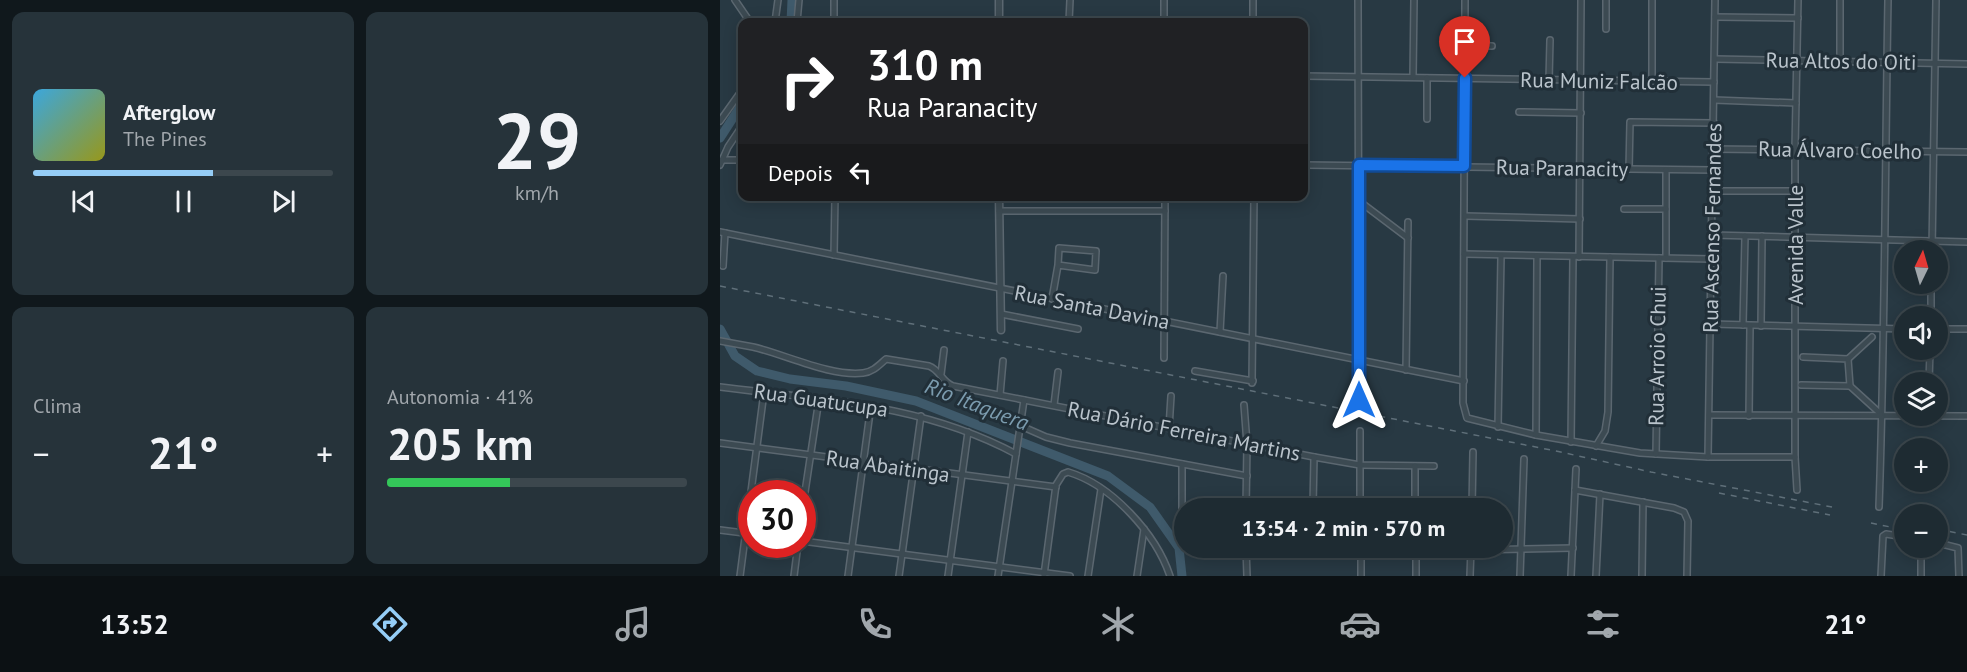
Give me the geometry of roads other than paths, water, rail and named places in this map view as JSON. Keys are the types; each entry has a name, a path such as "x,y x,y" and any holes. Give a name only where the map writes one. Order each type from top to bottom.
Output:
{"street":[{"path":"735,0 747,18"},
{"path":"776,18 778,0"},
{"path":"798,18 800,0"},
{"path":"834,0 834,18"},
{"path":"999,0 999,18"},
{"path":"1069,18 1070,0"},
{"path":"1164,0 1164,18"},
{"path":"1252,0 1253,18"},
{"path":"1358,0 1359,400"},
{"path":"1413,77 1414,0"},
{"path":"1465,0 1464,409 1467,418 1571,442 1656,454 1708,457 1795,457"},
{"path":"1571,442 1576,257 1580,219 1581,0"},
{"path":"1606,0 1606,29"},
{"path":"1652,0 1652,81"},
{"name":"Rua Ascenso Fernandes","path":"1708,457 1715,0"},
{"name":"Avenida Valle","path":"1797,490 1795,457 1795,149 1798,0"},
{"path":"1840,0 1840,60"},
{"path":"1879,505 1883,416 1888,0"},
{"path":"1932,240 1936,0"},
{"path":"1715,17 1798,18"},
{"path":"1549,80 1550,40"},
{"path":"1465,45 1492,46"},
{"name":"Rua Altos do Oiti","path":"1714,59 1967,64"},
{"name":"Rua Muniz Falcão","path":"1308,76 1714,82"},
{"path":"1427,119 1428,78"},
{"path":"720,121 738,96"},
{"path":"1714,100 1796,103"},
{"path":"1519,112 1581,113"},
{"path":"1629,169 1629,123 1714,123"},
{"path":"721,162 738,133"},
{"name":"Rua Álvaro Coelho","path":"1713,148 1967,152"},
{"path":"721,162 738,160"},
{"name":"Rua Paranacity","path":"1308,165 1713,170"},
{"path":"1666,170 1666,258"},
{"path":"1713,191 1795,191"},
{"path":"834,255 835,201"},
{"path":"999,201 1001,330"},
{"path":"1164,358 1165,201"},
{"path":"1195,371 1253,382 1254,201"},
{"path":"1359,201 1408,238"},
{"path":"1624,209 1666,209"},
{"path":"999,211 1165,211"},
{"path":"1465,216 1580,219"},
{"path":"1406,370 1408,222"},
{"path":"722,233 723,266"},
{"name":"Rua Santa Davina","path":"722,233 1464,381"},
{"path":"1712,235 1908,240"},
{"path":"1745,236 1749,416"},
{"path":"1761,326 1762,236"},
{"path":"1948,241 1967,242"},
{"path":"1052,299 1058,265 1058,249 1060,247 1095,250 1096,269 1058,265"},
{"path":"1464,254 1712,259"},
{"path":"1498,427 1501,256"},
{"path":"1536,435 1537,256"},
{"path":"1596,446 1607,426 1610,257"},
{"name":"Rua Arroio Chui","path":"1656,454 1659,258"},
{"path":"1220,332 1223,276"},
{"path":"1001,314 1078,329"},
{"path":"1711,324 1894,329"},
{"path":"1948,328 1967,329"},
{"path":"1803,357 1848,359 1872,337"},
{"name":"Rua Dário Ferreira Martins","path":"720,341 752,347 798,362 860,374 874,369 886,359 929,366 936,368 949,385 1314,457 1360,465 1434,466"},
{"path":"941,374 944,350"},
{"path":"1848,359 1850,386"},
{"path":"1000,395 1003,361"},
{"path":"1054,405 1058,372"},
{"path":"1801,385 1850,386 1883,416"},
{"name":"Rua Guatucupa","path":"720,387 871,405 921,416"},
{"path":"754,480 764,392"},
{"path":"1169,428 1172,396"},
{"path":"806,480 819,399"},
{"path":"998,576 1024,400"},
{"path":"848,576 871,405"},
{"path":"1244,405 1247,444 1246,498"},
{"path":"1709,415 1894,416"},
{"path":"899,576 921,416 1017,451"},
{"path":"1948,416 1967,416"},
{"path":"1020,428 1055,440 1247,476"},
{"path":"948,576 968,432"},
{"path":"1360,432 1360,498"},
{"name":"Rua Abaitinga","path":"720,443 1056,487"},
{"path":"1472,498 1473,452"},
{"path":"1313,498 1314,457"},
{"path":"1520,576 1524,459"},
{"path":"1182,464 1182,498"},
{"path":"1415,466 1415,498"},
{"path":"1571,576 1576,469"},
{"path":"1044,574 1056,487 1063,474 1068,472 1101,489 1125,508 1144,529 1163,558 1170,576"},
{"path":"1088,576 1101,489"},
{"path":"1575,490 1680,510 1686,515 1688,521 1687,576"},
{"path":"1596,576 1600,494"},
{"path":"1642,576 1643,502"},
{"path":"1137,576 1144,529"},
{"path":"720,530 738,532"},
{"path":"1881,576 1881,539 1886,534 1894,535"},
{"path":"816,543 1070,576"},
{"path":"1948,546 1958,548 1959,576"},
{"path":"1513,549 1573,548"},
{"path":"740,576 744,558"},
{"path":"794,576 796,558"},
{"path":"1246,558 1247,576"},
{"path":"1361,576 1362,558"},
{"path":"1416,558 1416,576"},
{"path":"1470,576 1471,558"},
{"path":"1921,558 1921,576"}],"waterway":[{"name":"Rio Itaquera","path":"791,18 792,0"},
{"name":"Rio Itaquera","path":"720,138 738,110"},
{"name":"Rio Itaquera","path":"720,329 735,356 757,371 916,401 1108,476 1150,507 1179,548 1182,576"}],"railway":[{"path":"720,286 1832,507"},
{"path":"1719,493 1830,515"},
{"path":"1871,523 1894,528"},
{"path":"1948,531 1967,535"}]}
